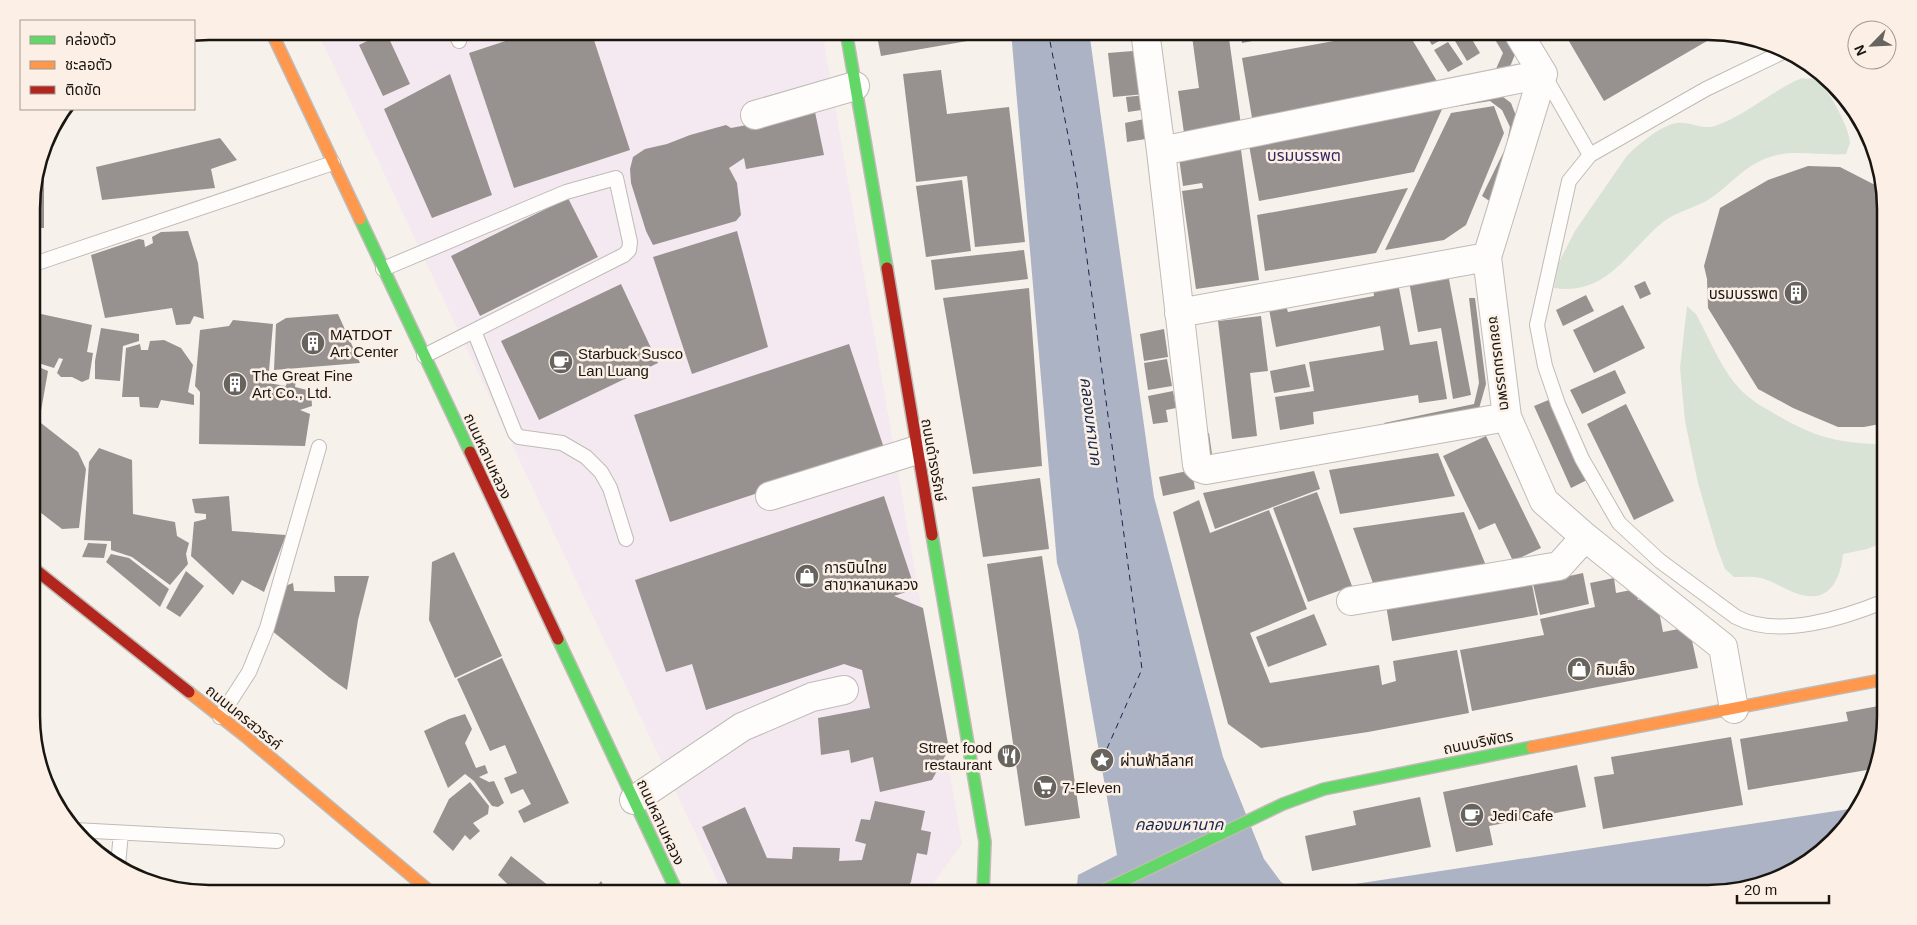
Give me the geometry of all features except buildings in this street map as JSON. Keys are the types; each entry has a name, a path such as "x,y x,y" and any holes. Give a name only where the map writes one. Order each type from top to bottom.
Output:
{"street":[{"name":"ถนนหลานหลวง","path":"275,40 674,885"},
{"name":"ถนนดำรงรักษ์","path":"847,40 985,842 983,885"},
{"path":"1146,40 1161,151 1195,461 1200,468 1206,470 1507,417"},
{"path":"1161,151 1543,74 1522,40"},
{"name":"ซอยบรมบรรพต","path":"1543,74 1487,257 1507,417 1544,501 1585,537 1723,648 1734,709"},
{"path":"755,115 855,86"},
{"path":"1179,313 1487,257"},
{"path":"770,496 917,450"},
{"path":"1351,601 1559,566 1585,537"},
{"name":"ถนนนครสวรรค์","path":"40,574 220,717 422,885"},
{"name":"ถนนบริพัตร","path":"1115,885 1283,804 1324,789 1877,681"},
{"path":"634,800 742,727 812,697 844,690"}],"lane":[{"path":"1777,55 1706,89 1590,155 1569,181 1537,325 1545,366 1558,404 1582,459 1620,523 1660,560 1736,617 1748,623 1786,627 1854,614 1877,604"},
{"path":"1543,74 1590,155"},
{"path":"40,262 333,163"},
{"path":"383,269 566,192 616,178 628,229 629,250 619,258 424,356"},
{"path":"474,331 515,433 519,437 562,442 586,457 601,472 610,488 626,538"},
{"path":"220,717 249,672 267,628 320,447"},
{"path":"85,831 277,841"},
{"path":"119,858 121,833"}],"shaded area":[{"path":"321,40 824,40 962,844 932,885 720,885"}],"green space":[{"path":"1802,78 1814,79 1819,83 1837,108 1849,136 1850,143 1846,154 1788,153 1770,157 1752,165 1711,198 1663,222 1627,258 1603,278 1589,285 1573,289 1554,288 1558,264 1575,231 1626,157 1636,147 1656,132 1677,123 1715,126 1738,116 1780,89"},
{"path":"1687,306 1696,314 1728,374 1742,392 1752,400 1789,422 1815,434 1840,441 1877,444 1877,545 1843,554 1838,577 1824,594 1817,596 1802,595 1761,578 1734,577 1725,569 1698,483 1685,421 1680,368"}],"water":[{"name":"คลองมหานาค","path":"1012,40 1090,40 1154,497 1223,757 1264,859 1281,882 1286,885 1077,885 1078,875 1117,855 1078,631 1057,563"},
{"name":"คลองมหานาค","path":"1848,809 1828,836 1811,850 1773,872 1730,884 1349,885"}],"ferry route":[{"path":"1050,40 1076,177 1142,669 1102,760"}],"traffic: fast":[{"path":"848,40 887,268"},
{"path":"360,219 470,452"},
{"path":"932,535 985,842 983,885"},
{"path":"558,639 674,885"},
{"path":"1115,885 1283,804 1324,789 1532,747"}],"traffic: slow":[{"path":"275,40 360,219"},
{"path":"1532,747 1877,681"},
{"path":"189,692 245,736 422,885"}],"traffic: jam":[{"path":"887,268 932,535"},
{"path":"470,452 558,639"},
{"path":"40,573 189,692"}],"place":[{"name":"บรมบรรพต","path":"1796,293"},
{"name":"MATDOT Art Center","path":"313,343"},
{"name":"Starbuck Susco Lan Luang","path":"561,362"},
{"name":"The Great Fine Art Co., Ltd.","path":"235,384"},
{"name":"การบินไทย สาขาหลานหลวง","path":"807,576"},
{"name":"กิมเส็ง","path":"1579,669"},
{"name":"Street food restaurant","path":"1009,756"},
{"name":"ผ่านฟ้าลีลาศ","path":"1102,760"},
{"name":"7-Eleven","path":"1045,787"},
{"name":"Jedi Cafe","path":"1472,815"}],"district":[{"name":"บรมบรรพต","path":"1304,155"}]}
